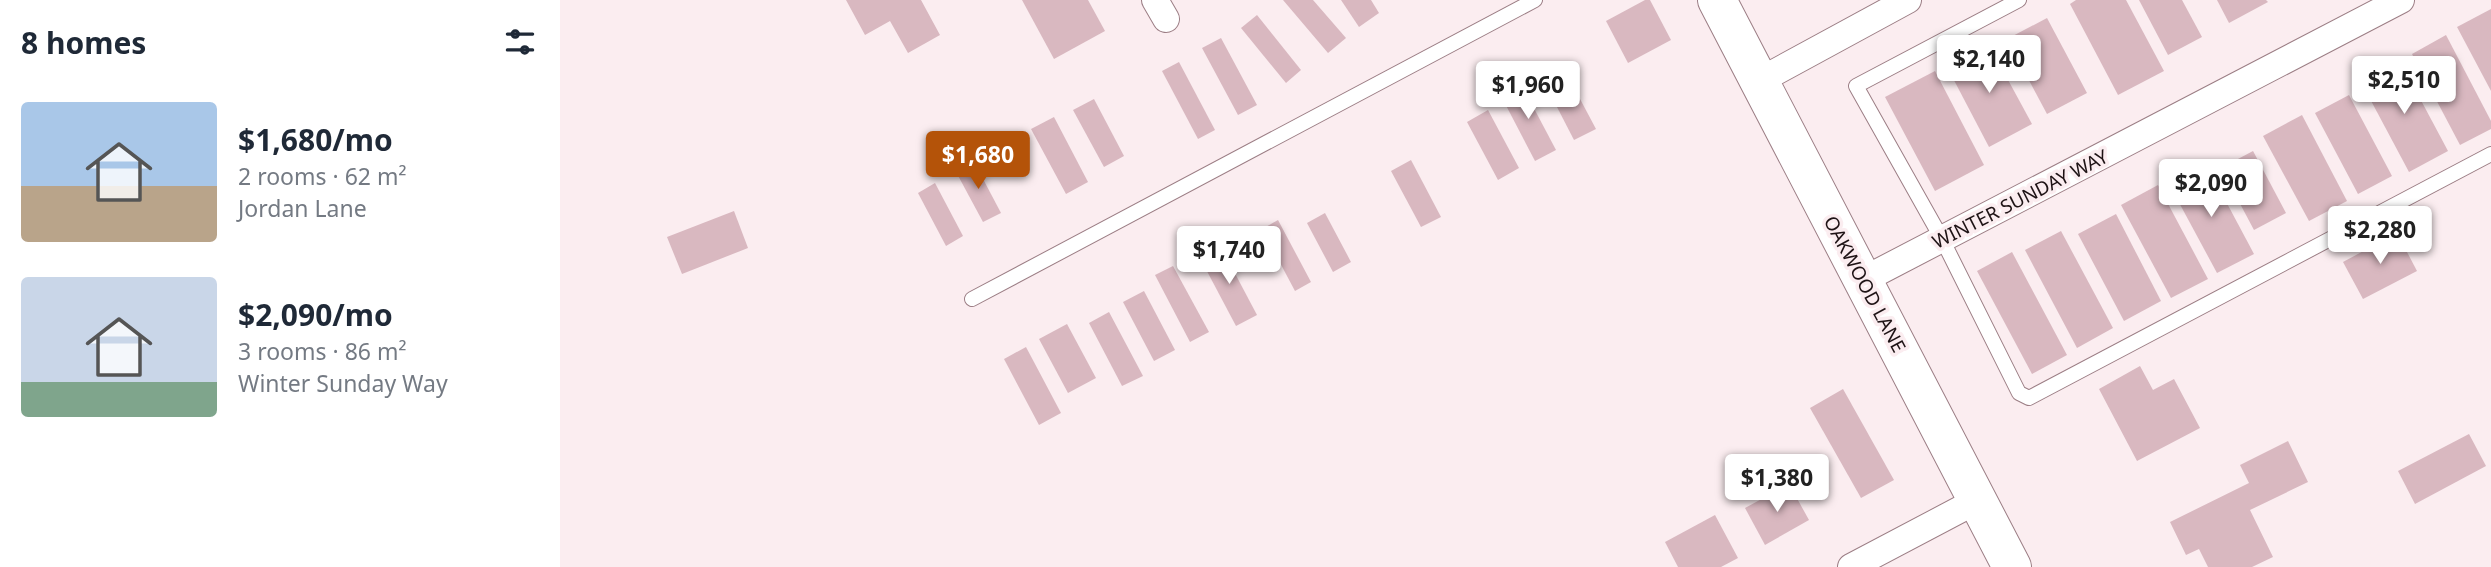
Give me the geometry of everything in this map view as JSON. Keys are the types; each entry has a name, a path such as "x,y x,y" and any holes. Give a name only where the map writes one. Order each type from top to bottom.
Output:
{"street":[{"name":"OAKWOOD LANE","path":"1717,0 2012,567"},
{"path":"1759,80 1908,0"},
{"name":"WINTER SUNDAY WAY","path":"1863,280 2401,0"},
{"path":"1850,567 1978,500"}],"lane":[{"path":"972,299 1535,0"},
{"path":"2019,0 1856,86 1942,239 2019,393 2029,398 2491,154"}],"building":[{"path":"846,0 921,0 940,35 908,53 890,21 865,35"},
{"path":"1022,0 1088,0 1105,31 1054,59"},
{"path":"1283,0 1313,0 1346,38 1328,53"},
{"path":"1341,0 1371,0 1379,13 1359,27"},
{"path":"1645,0 1650,0 1671,40 1628,63 1606,21"},
{"path":"2076,0 2126,0 2164,71 2118,95 2070,4"},
{"path":"2139,0 2182,0 2202,37 2168,55"},
{"path":"2217,0 2266,0 2268,2 2229,23"},
{"path":"2491,9 2491,91 2457,27"},
{"path":"1257,15 1301,70 1286,83 1241,28"},
{"path":"2047,18 2087,93 2047,114 2007,39"},
{"path":"2446,35 2491,121 2491,129 2460,145 2412,54"},
{"path":"1221,38 1257,105 1238,115 1202,48"},
{"path":"1988,43 2032,124 1989,147 1946,65"},
{"path":"2400,61 2448,151 2409,172 2361,82"},
{"path":"1179,62 1215,130 1198,139 1162,71"},
{"path":"1563,67 1596,129 1574,140 1542,78"},
{"path":"1935,71 1984,165 1935,191 1885,97"},
{"path":"1520,82 1556,150 1535,161 1499,92"},
{"path":"2349,95 2392,176 2358,194 2315,113"},
{"path":"1094,99 1124,156 1104,167 1073,110"},
{"path":"1488,110 1519,168 1498,180 1467,122"},
{"path":"2302,115 2347,201 2309,221 2263,136"},
{"path":"1054,117 1088,182 1066,194 1031,129"},
{"path":"2253,151 2286,213 2254,230 2221,168"},
{"path":"973,160 1001,213 983,222 955,170"},
{"path":"1411,160 1441,217 1421,227 1391,171"},
{"path":"2206,164 2254,254 2217,273 2169,184"},
{"path":"935,183 963,236 946,246 918,193"},
{"path":"2158,185 2208,279 2171,298 2121,205"},
{"path":"734,211 748,248 682,274 667,237"},
{"path":"1325,213 1351,262 1333,272 1307,223"},
{"path":"2116,214 2161,301 2124,321 2078,234"},
{"path":"1278,220 1311,282 1295,291 1262,229"},
{"path":"2061,231 2113,328 2077,348 2025,250"},
{"path":"2397,233 2417,271 2363,299 2343,262"},
{"path":"1221,247 1257,315 1236,326 1200,258"},
{"path":"2012,252 2067,355 2032,374 1977,271"},
{"path":"1173,266 1209,332 1190,342 1155,275"},
{"path":"1144,291 1175,350 1154,361 1123,302"},
{"path":"1109,312 1143,376 1122,386 1089,323"},
{"path":"1067,324 1096,378 1068,393 1039,339"},
{"path":"1026,347 1061,413 1039,425 1004,359"},
{"path":"2140,366 2153,390 2174,379 2200,428 2137,461 2099,389"},
{"path":"1843,389 1894,480 1861,498 1810,408"},
{"path":"2469,434 2486,466 2415,504 2398,471"},
{"path":"2288,441 2308,482 2250,510 2273,557 2252,567 2208,567 2199,549 2186,555 2170,522 2249,483 2240,465"},
{"path":"1789,484 1809,520 1765,545 1745,508"},
{"path":"1715,515 1738,558 1721,567 1678,567 1665,542"}]}
